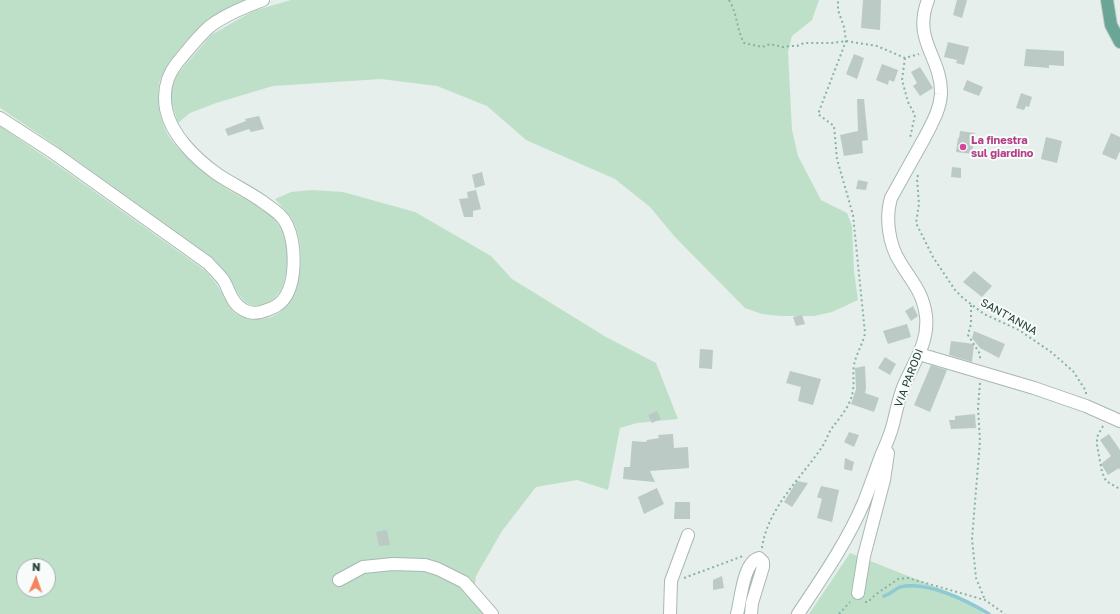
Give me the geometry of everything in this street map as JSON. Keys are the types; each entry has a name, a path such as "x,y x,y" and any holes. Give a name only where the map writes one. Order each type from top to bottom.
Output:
{"main road":[{"path":"1107,0 1111,25 1120,42"}],"street":[{"path":"0,118 54,153 208,263 223,280 237,305 245,311 259,313 270,309 278,305 284,298 292,280 293,248 288,226 279,214 255,197 217,174 198,158 177,135 170,123 164,94 166,81 173,69 193,43 210,27 238,10 263,0"},
{"name":"VIA PARODI","path":"798,614 838,551 863,503 892,429 904,385 920,354 925,334 926,323 922,300 915,284 899,261 893,246 889,228 888,210 891,198 935,117 940,102 940,83 934,61 924,39 924,12 928,0"},
{"path":"920,354 1034,388 1086,406 1114,419"},
{"path":"858,593 864,556 884,480 892,429"},
{"path":"670,614 671,581 688,535"},
{"path":"737,614 747,571 754,560 759,558 761,559 763,567 752,603 751,614"},
{"path":"339,580 363,567 393,564 425,565 438,569 464,582 492,614"}],"path":[{"path":"729,0 734,10 739,33 744,43 762,47 770,44 783,47 797,46 804,43 832,43 846,41 877,46 905,58 929,49"},
{"path":"761,559 768,525 786,493 822,446 831,430 841,418 850,401 854,385 855,360 863,342 865,333 853,215 837,159 834,126 818,114 846,41 844,27 838,10 838,0"},
{"path":"905,58 902,80 908,102 915,115 910,139 920,146"},
{"name":"SANT'ANNA","path":"919,172 917,179 919,204 916,223 933,257 955,290 971,305 984,314 1019,330 1051,352 1073,372 1086,391 1086,406"},
{"path":"971,305 971,324 968,336 980,354 978,408 980,441 972,539 976,578 985,600"},
{"path":"1114,419 1100,431 1098,437 1098,454 1102,472 1106,481 1120,489"},
{"path":"671,581 680,580 740,556 744,556"},
{"path":"858,593 860,601 863,603 868,602 898,579 908,578 985,600 1005,614"},
{"path":"839,614 858,593"}],"green space":[{"path":"0,0 245,0 215,15 190,36 167,66 159,85 158,97 161,118 167,133 179,149 223,186 260,207 278,224 286,243 287,264 283,285 271,301 259,305 252,305 246,302 238,293 228,275 214,259 55,145 0,108"},
{"path":"291,0 819,0 812,20 792,36 788,52 792,130 798,156 821,200 847,213 852,226 854,271 858,300 832,312 814,316 781,316 762,314 745,308 675,237 650,207 615,179 526,140 487,106 437,86 381,79 273,86 216,103 190,113 178,123 171,101 172,89 176,76 211,35 253,11"},
{"path":"0,126 203,269 220,289 232,310 240,316 255,320 264,319 277,314 287,305 294,293 301,264 301,249 294,223 275,199 291,192 312,190 343,192 415,212 491,256 512,279 606,337 656,363 678,419 637,423 620,428 608,490 577,480 536,487 502,531 476,576 473,602 484,614 0,614"},
{"path":"850,553 961,597 984,614 809,614"}],"building":[{"path":"863,0 881,0 880,30 861,28"},
{"path":"957,0 967,0 962,18 953,15"},
{"path":"948,42 969,47 964,65 956,63 957,60 944,57"},
{"path":"1026,49 1064,51 1064,66 1049,65 1049,68 1024,66"},
{"path":"854,54 864,58 857,79 846,74"},
{"path":"882,64 898,70 894,82 889,80 888,85 876,80"},
{"path":"920,67 933,88 920,96 913,86 917,83 911,72"},
{"path":"967,80 983,87 979,96 963,90"},
{"path":"1021,93 1032,97 1029,107 1026,106 1024,110 1016,108"},
{"path":"857,99 864,99 868,140 862,141 863,153 844,156 840,135 858,131"},
{"path":"259,116 264,129 251,132 249,129 228,136 225,129 246,121 245,119"},
{"path":"960,131 975,133 972,154 956,152"},
{"path":"1111,133 1120,137 1120,151 1116,160 1102,154"},
{"path":"1046,137 1062,141 1057,163 1041,159"},
{"path":"952,167 961,168 961,178 951,177"},
{"path":"482,172 485,185 475,188 472,175"},
{"path":"858,180 868,182 866,190 856,189"},
{"path":"476,190 481,209 473,211 473,217 464,217 459,199 468,198 467,192"},
{"path":"974,271 992,286 982,297 963,282"},
{"path":"913,306 918,316 911,321 905,311"},
{"path":"802,315 805,324 796,326 793,317"},
{"path":"907,324 911,337 888,344 883,331"},
{"path":"974,331 1005,344 999,358 980,348 972,338"},
{"path":"951,341 974,344 972,362 949,355"},
{"path":"700,349 713,350 712,369 699,368"},
{"path":"885,357 896,364 890,375 878,368"},
{"path":"931,365 947,370 930,412 914,405"},
{"path":"865,366 865,393 879,398 874,412 851,404 856,389 855,368"},
{"path":"790,371 821,379 813,405 798,401 801,387 786,383"},
{"path":"657,411 661,419 652,423 648,415"},
{"path":"975,414 976,428 951,429 949,420 955,420 955,416"},
{"path":"849,432 859,435 854,447 844,442"},
{"path":"673,434 674,448 688,447 689,468 650,471 655,482 623,479 624,467 630,467 632,441 646,442 647,440 659,438 658,435"},
{"path":"1109,434 1120,450 1120,470 1119,468 1108,475 1101,464 1111,456 1100,440"},
{"path":"845,458 854,462 852,471 844,469"},
{"path":"797,481 808,483 792,507 784,502"},
{"path":"821,486 839,490 832,522 817,518 822,499 817,497"},
{"path":"657,488 664,504 644,514 638,497"},
{"path":"675,502 690,502 690,519 674,519"},
{"path":"387,530 390,545 379,546 376,532"},
{"path":"722,576 724,588 713,590 713,580"}],"waterway":[{"path":"884,596 900,587 911,586 934,589 958,598 989,614"}],"place":[{"name":"La finestra sul giardino","path":"963,147"}]}
